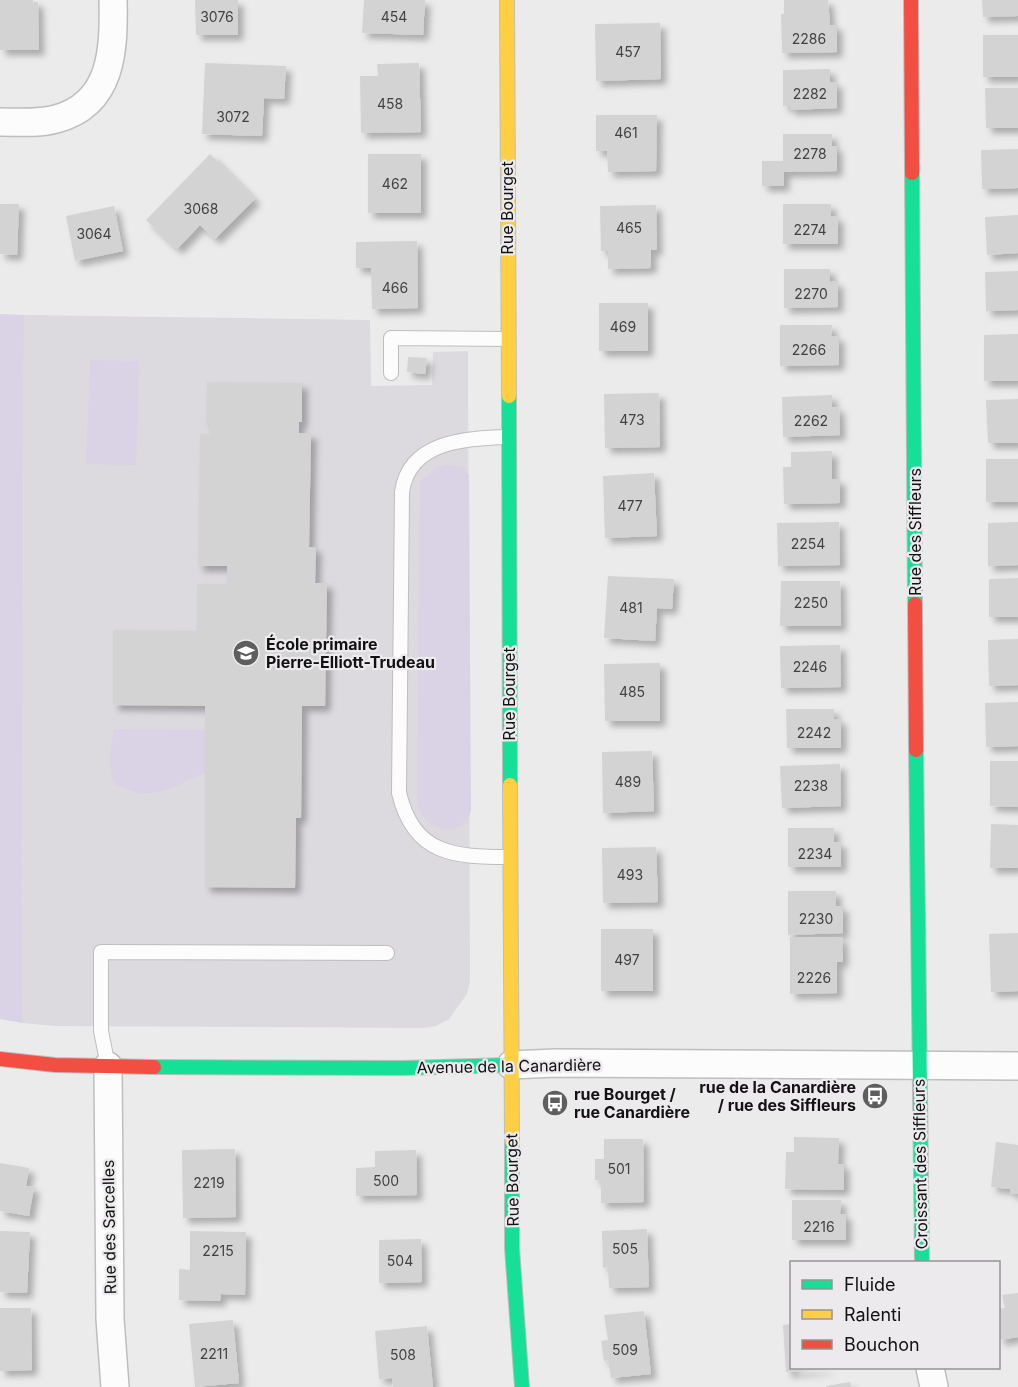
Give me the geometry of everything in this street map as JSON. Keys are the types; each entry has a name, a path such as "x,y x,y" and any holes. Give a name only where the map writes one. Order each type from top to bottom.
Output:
{"street":[{"path":"0,122 55,119 84,106 95,94 111,61 113,0"},
{"name":"Rue Bourget","path":"507,0 511,1065 514,1289 522,1387"},
{"name":"Rue des Siffleurs","path":"911,0 918,1065"},
{"name":"Avenue de la Canardière","path":"0,1059 48,1064 108,1066 452,1068 511,1065 1018,1066"},
{"name":"Croissant des Siffleurs","path":"918,1065 921,1261"},
{"name":"Rue des Sarcelles","path":"108,1066 110,1319 115,1387"},
{"path":"930,1369 934,1387"}],"lane":[{"path":"391,373 391,338 508,339"},
{"path":"508,436 472,438 433,450 418,459 404,479 399,793 403,807 417,832 427,843 452,854 510,858"},
{"path":"108,1066 102,1031 101,952 387,953"}],"shaded area":[{"path":"0,314 24,315 22,1023 0,1019"},
{"name":"École primaire Pierre-Elliott-Trudeau","path":"24,315 370,320 371,386 432,385 433,352 468,351 470,981 467,994 449,1019 436,1026 424,1028 55,1026 22,1023"},
{"path":"90,360 139,361 136,465 86,464"},
{"path":"447,465 464,468 469,475 471,811 462,824 449,829 435,826 423,816 419,808 417,793 420,482 436,468"},
{"path":"114,729 205,730 205,772 172,788 151,793 128,790 115,784 110,764"}],"building":[{"path":"0,0 38,2 39,50 0,50"},
{"path":"195,0 238,0 238,35 196,35"},
{"path":"364,0 425,0 423,35 362,33"},
{"path":"784,0 828,0 830,25 837,25 837,52 782,53 781,14 784,14"},
{"path":"982,0 1018,0 1018,16 983,17"},
{"path":"660,23 661,79 596,81 595,24"},
{"path":"983,35 1018,35 1018,77 983,77"},
{"path":"205,63 286,66 284,99 264,98 262,136 202,134"},
{"path":"419,63 421,132 361,133 360,76 378,76 377,64"},
{"path":"830,69 830,82 837,82 837,108 790,110 790,106 783,106 783,70"},
{"path":"985,88 1018,88 1018,128 986,128"},
{"path":"596,115 657,115 656,171 608,172 607,151 596,151"},
{"path":"783,134 832,134 832,146 837,146 837,171 784,172 784,186 762,186 762,161 783,161"},
{"path":"1018,149 1018,188 982,189 981,150"},
{"path":"210,154 255,199 215,239 200,225 177,249 146,220"},
{"path":"368,154 421,154 421,213 368,213"},
{"path":"0,204 19,204 17,255 0,254"},
{"path":"783,204 831,204 831,217 838,216 838,244 783,244"},
{"path":"656,205 657,250 651,250 651,268 608,269 608,251 601,251 600,206"},
{"path":"114,206 123,251 75,261 66,216"},
{"path":"1018,215 1018,253 987,255 985,217"},
{"path":"417,241 418,308 372,309 371,268 356,268 356,242"},
{"path":"784,269 830,269 830,282 838,281 838,307 784,308"},
{"path":"1018,271 1018,310 986,311 985,272"},
{"path":"599,303 648,303 648,351 599,351"},
{"path":"780,325 832,325 831,336 839,336 839,365 780,366"},
{"path":"1018,334 1018,381 984,381 984,335"},
{"path":"408,357 427,358 425,374 407,372"},
{"path":"207,382 302,383 302,422 299,422 299,433 311,433 309,547 316,547 315,583 327,583 325,706 302,706 301,818 296,818 295,888 205,887 205,706 113,705 113,630 197,631 197,584 227,584 227,566 198,566 200,434 210,434 210,424 206,424"},
{"path":"659,393 660,447 605,448 604,394"},
{"path":"832,395 832,407 839,407 840,435 783,437 782,397"},
{"path":"1018,399 1018,443 988,443 986,400"},
{"path":"832,451 832,479 840,479 840,503 784,504 783,467 791,467 791,452"},
{"path":"986,459 1018,459 1018,502 986,502"},
{"path":"654,473 657,536 605,538 603,476"},
{"path":"839,522 840,565 778,566 777,523"},
{"path":"1018,522 1018,565 988,566 988,523"},
{"path":"608,576 674,579 672,609 657,608 655,641 604,638"},
{"path":"1018,578 1018,617 989,617 989,579"},
{"path":"781,581 840,581 841,626 780,626"},
{"path":"1018,639 1018,685 989,686 988,640"},
{"path":"840,645 841,687 781,688 780,646"},
{"path":"660,663 660,721 605,721 604,664"},
{"path":"1018,702 1018,746 986,747 985,703"},
{"path":"786,709 834,709 834,719 841,719 841,748 787,748"},
{"path":"652,751 654,811 603,813 602,752"},
{"path":"990,761 1018,761 1018,807 990,806"},
{"path":"840,764 841,806 782,808 780,766"},
{"path":"991,824 1018,825 1018,868 990,868"},
{"path":"788,828 834,828 834,842 841,842 841,867 788,867"},
{"path":"656,847 658,902 603,903 602,848"},
{"path":"788,891 836,891 836,906 843,906 843,933 788,935"},
{"path":"601,929 653,929 653,991 601,991"},
{"path":"1018,933 1018,991 991,992 989,934"},
{"path":"790,937 842,937 843,962 837,962 837,993 790,994"},
{"path":"794,1137 839,1138 838,1164 844,1164 844,1190 785,1189 786,1152 794,1152"},
{"path":"604,1139 643,1139 644,1202 601,1203 601,1180 595,1180 595,1159 604,1159"},
{"path":"996,1142 1018,1145 1018,1194 1010,1193 1010,1189 991,1187"},
{"path":"235,1149 236,1217 183,1218 182,1150"},
{"path":"416,1150 417,1195 356,1196 356,1168 375,1167 375,1151"},
{"path":"0,1163 29,1168 26,1186 34,1187 29,1216 0,1211"},
{"path":"792,1200 841,1200 840,1214 846,1214 846,1240 792,1240"},
{"path":"647,1229 649,1287 609,1288 608,1267 603,1268 602,1231"},
{"path":"0,1231 30,1232 27,1293 0,1292"},
{"path":"190,1231 246,1232 245,1295 221,1294 220,1301 179,1300 179,1269 190,1270"},
{"path":"421,1239 422,1282 379,1283 379,1240"},
{"path":"1018,1293 1018,1337 1000,1340 1000,1309 1005,1308 1002,1295"},
{"path":"0,1308 31,1308 32,1370 0,1371"},
{"path":"644,1311 651,1374 611,1378 608,1360 604,1361 601,1341 608,1340 604,1315"},
{"path":"233,1320 239,1383 195,1387 189,1324"},
{"path":"790,1324 790,1369 827,1369 786,1372 783,1325"},
{"path":"427,1326 433,1387 393,1387 392,1378 379,1379 375,1331"},
{"path":"850,1382 851,1387 826,1387 826,1386"}],"traffic: fast":[{"path":"912,173 915,604"},
{"path":"509,396 510,785"},
{"path":"916,750 922,1261"},
{"path":"154,1067 403,1068 511,1065"},
{"path":"512,1141 512,1248 522,1387"}],"traffic: slow":[{"path":"507,0 509,396"},
{"path":"510,785 512,1141"}],"traffic: jam":[{"path":"911,0 912,173"},
{"path":"915,604 916,750"},
{"path":"0,1059 55,1065 154,1067"}],"place":[{"name":"École primaire Pierre-Elliott-Trudeau","path":"246,653"},
{"name":"rue de la Canardière / rue des Siffleurs","path":"875,1096"},
{"name":"rue Bourget / rue Canardière","path":"555,1103"}]}
